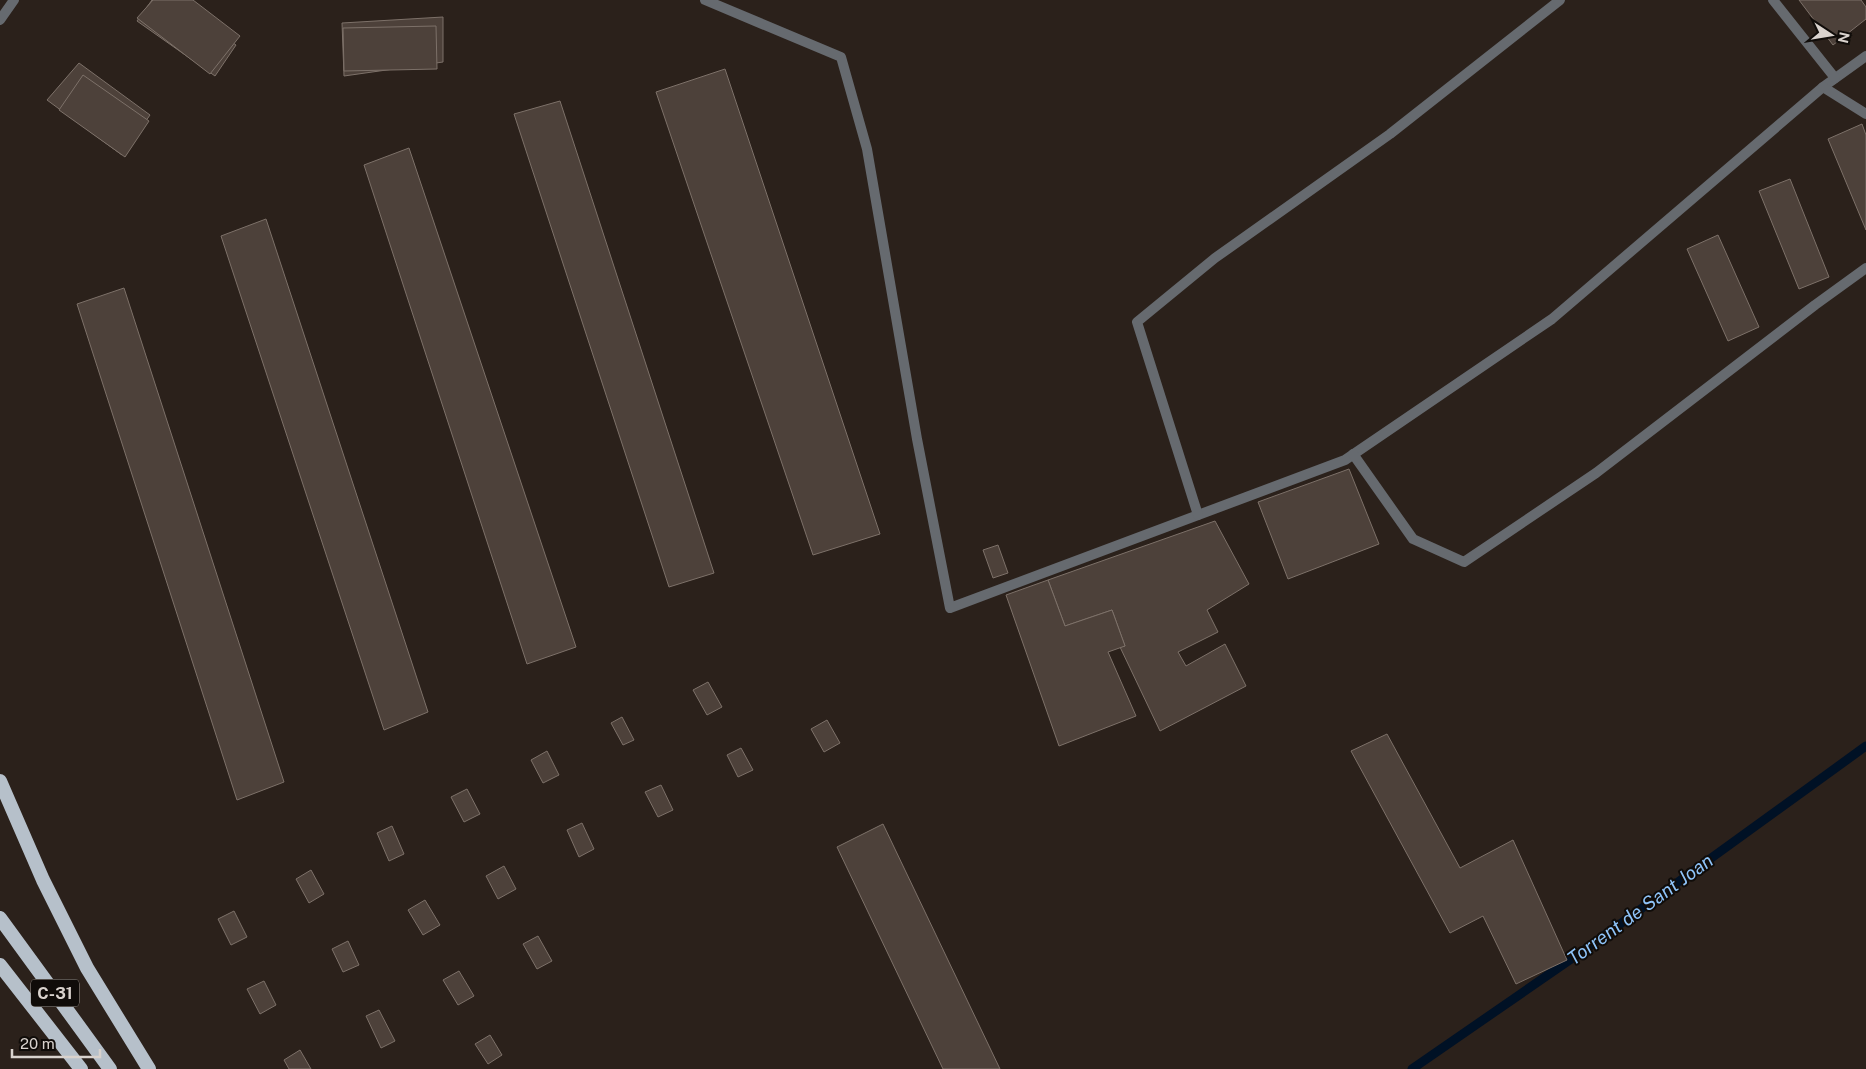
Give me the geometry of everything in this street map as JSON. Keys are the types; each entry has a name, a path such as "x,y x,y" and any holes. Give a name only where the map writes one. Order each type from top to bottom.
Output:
{"highway":[{"path":"0,781 43,880 87,968 149,1069"},
{"name":"C-31","path":"0,918 110,1069"},
{"path":"0,965 81,1069"}],"street":[{"path":"0,20 14,0"},
{"path":"705,0 840,57 867,149 917,439 950,608 1346,460 1552,319 1823,87 1866,56"},
{"path":"1198,515 1137,322 1215,258 1390,134 1560,0"},
{"path":"1774,0 1835,78"},
{"path":"1823,87 1866,114"},
{"path":"1353,454 1413,540 1464,562 1596,473 1866,268"}],"building":[{"path":"152,0 173,0 236,45 215,76 137,21"},
{"path":"153,0 193,0 240,36 210,74 137,18"},
{"path":"1799,0 1861,0 1866,7 1866,19 1833,45"},
{"path":"443,17 443,62 344,76 342,23"},
{"path":"436,26 437,69 344,71 343,28"},
{"path":"79,63 150,115 122,155 47,100"},
{"path":"725,69 880,534 813,555 656,92"},
{"path":"83,75 149,121 125,157 59,110"},
{"path":"560,101 714,573 669,587 514,114"},
{"path":"1862,124 1866,135 1866,230 1828,139"},
{"path":"409,148 576,647 527,664 364,165"},
{"path":"1790,179 1829,277 1799,289 1759,191"},
{"path":"266,219 428,712 384,730 221,236"},
{"path":"1718,235 1759,327 1728,341 1687,249"},
{"path":"124,288 284,782 237,800 77,304"},
{"path":"1349,469 1379,544 1288,579 1258,502"},
{"path":"1215,521 1249,584 1207,610 1218,632 1178,652 1186,666 1225,644 1246,686 1160,731 1120,647 1125,646 1112,610 1065,626 1048,580"},
{"path":"998,545 1008,573 993,578 983,550"},
{"path":"1048,580 1065,626 1112,610 1125,646 1108,652 1136,716 1059,746 1006,595"},
{"path":"708,682 722,707 707,715 693,690"},
{"path":"622,717 634,740 623,745 611,723"},
{"path":"827,720 840,743 824,752 811,729"},
{"path":"1387,734 1460,868 1513,840 1567,960 1516,984 1483,916 1450,933 1351,751"},
{"path":"741,748 753,770 738,777 727,755"},
{"path":"547,751 559,775 543,783 531,760"},
{"path":"661,785 673,810 658,817 645,792"},
{"path":"467,789 480,814 464,822 451,797"},
{"path":"582,823 594,849 579,857 567,830"},
{"path":"883,824 1000,1069 943,1069 837,847"},
{"path":"392,826 404,854 389,861 377,833"},
{"path":"504,866 516,889 498,899 486,876"},
{"path":"311,870 324,894 309,903 296,879"},
{"path":"425,900 440,925 423,935 408,910"},
{"path":"234,911 247,937 231,945 218,919"},
{"path":"538,936 552,961 537,969 523,944"},
{"path":"348,941 359,965 343,972 332,949"},
{"path":"459,971 474,996 458,1005 443,980"},
{"path":"264,981 276,1005 260,1014 247,989"},
{"path":"379,1010 395,1041 381,1048 366,1016"},
{"path":"490,1035 502,1055 488,1064 475,1044"},
{"path":"300,1050 311,1069 289,1069 284,1060"}],"waterway":[{"name":"Torrent de Sant Joan","path":"1412,1069 1587,948 1866,746"}]}
